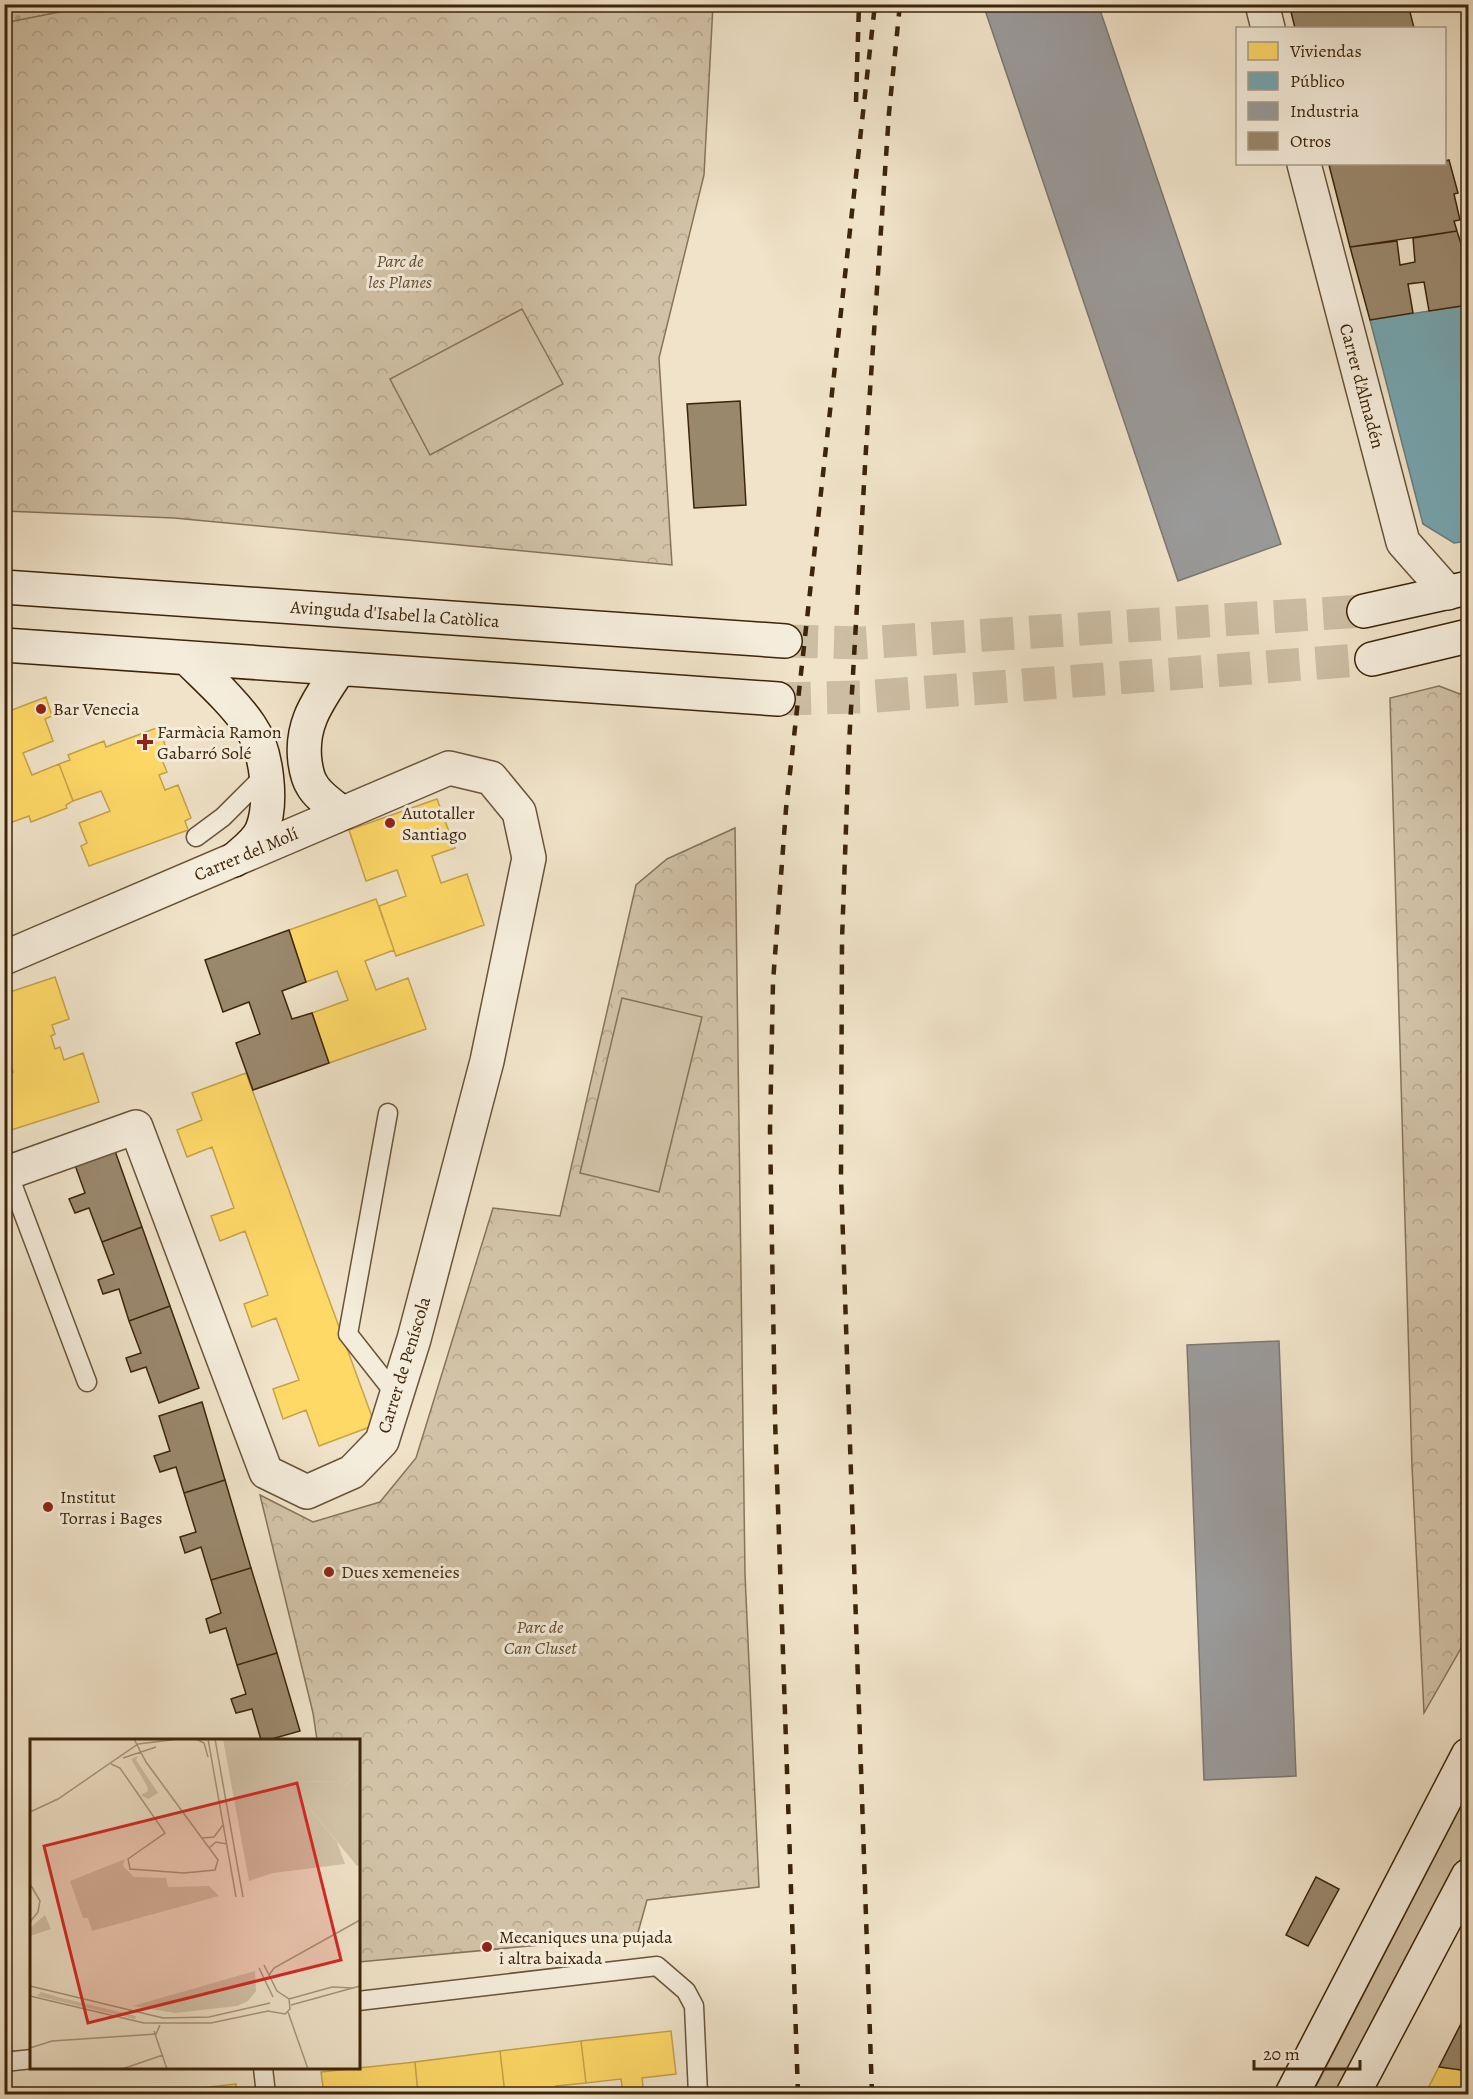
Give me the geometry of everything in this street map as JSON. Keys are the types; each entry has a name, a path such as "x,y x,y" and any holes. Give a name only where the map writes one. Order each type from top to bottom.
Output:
{"street":[{"path":"1262,4 1268,27"},
{"name":"Carrer d'Almadén","path":"1304,165 1403,542 1458,590"},
{"name":"Avinguda d'Isabel la Catòlica","path":"4,587 785,641"},
{"path":"1364,611 1458,590"},
{"path":"1372,659 1468,636"},
{"path":"4,645 778,699"},
{"path":"187,658 251,726 261,749 266,774 266,816 262,831 254,842 234,860"},
{"path":"342,813 319,794 311,784 303,746 306,728 317,704 339,669 346,669"},
{"name":"Carrer del Molí","path":"4,958 449,768 491,778"},
{"name":"Carrer de Peníscola","path":"6,1174 136,1127 266,1472 307,1492 352,1472 382,1440 414,1339 487,1061 529,858 519,812 491,778"},
{"path":"1292,2094 1468,1755"},
{"path":"1353,2094 1468,1876"}],"lane":[{"path":"196,837 223,817 266,774"},
{"path":"388,1113 348,1334 396,1395"},
{"name":"Carrer de Peníscola","path":"6,1174 87,1382"},
{"path":"360,2001 657,1966 686,1991 694,2006 698,2094"},
{"path":"4,2062 30,2059"},
{"path":"263,2069 266,2094"}],"green space":[{"name":"Parc de les Planes","path":"85,4 713,5 704,175 659,358 672,565 174,518 5,511 4,23 85,7"},
{"path":"5,5 85,5 85,7 5,23"},
{"path":"522,309 563,384 430,455 390,379"},
{"path":"1439,686 1468,697 1468,1636 1424,1713 1412,1466 1390,698"},
{"name":"Parc de Can Cluset","path":"735,828 745,1574 759,1887 647,1900 637,1936 360,1962 360,1739 317,1739 313,1713 260,1495 313,1522 380,1502 416,1458 493,1208 560,1216 636,885 667,859"},
{"path":"622,998 702,1017 659,1192 580,1173"},
{"path":"1468,1792 1468,1845 1339,2094 1312,2094"}],"building: Viviendas":[{"path":"46,697 52,716 45,719 53,741 23,753 32,775 59,764 73,801 66,805 67,808 31,822 29,816 4,825 4,713"},
{"path":"159,727 166,748 158,750 167,772 159,775 165,790 178,785 191,818 185,821 188,830 89,866 81,846 87,843 79,823 110,811 101,791 73,801 59,764 70,760 68,755 104,741 106,747"},
{"path":"437,799 455,848 432,856 441,883 467,874 484,925 396,956 379,906 406,896 397,870 366,881 349,830"},
{"path":"376,899 394,950 365,961 376,990 408,978 426,1029 329,1063 312,1013 348,1000 337,971 306,982 289,930"},
{"path":"55,977 69,1019 52,1025 55,1034 51,1036 55,1049 60,1047 64,1060 83,1053 99,1102 5,1132 4,1075 13,1072 4,1046 4,994"},
{"path":"246,1073 375,1425 319,1446 306,1410 283,1419 273,1389 299,1380 276,1318 252,1327 244,1304 268,1295 245,1231 220,1241 211,1216 234,1208 212,1147 187,1157 177,1130 202,1120 192,1093"},
{"path":"671,2031 676,2074 642,2078 644,2094 623,2094 621,2079 586,2083 581,2041"},
{"path":"581,2041 586,2083 556,2086 557,2094 505,2094 500,2051"},
{"path":"500,2051 505,2094 418,2094 415,2062"},
{"path":"415,2062 418,2094 324,2094 321,2072"},
{"path":"1439,2067 1468,2071 1468,2094 1425,2094"},
{"path":"236,2084 237,2094 143,2094"}],"building: Público":[{"path":"1468,305 1468,541 1454,543 1423,524 1370,320"}],"building: Industria":[{"path":"983,4 1098,4 1281,544 1178,581"},
{"path":"1279,1341 1296,1776 1204,1780 1187,1345"}],"building: Otros":[{"path":"1289,4 1408,4 1414,27 1295,27"},
{"path":"1449,160 1458,193 1454,194 1460,220 1454,221 1457,231 1350,247 1329,165 1446,165 1446,161"},
{"path":"1457,231 1468,266 1468,305 1429,311 1424,282 1408,284 1413,313 1370,320 1350,247 1397,241 1400,265 1415,262 1413,238"},
{"path":"740,401 746,505 694,508 687,404"},
{"path":"289,930 306,982 282,991 292,1019 312,1013 329,1063 253,1090 236,1043 260,1034 249,1002 223,1012 205,960"},
{"path":"115,1151 142,1227 102,1242 89,1208 75,1213 69,1199 85,1193 75,1165"},
{"path":"142,1227 170,1306 129,1321 119,1289 103,1294 98,1280 114,1274 102,1242"},
{"path":"170,1306 199,1388 159,1403 146,1367 131,1372 126,1358 141,1353 129,1321"},
{"path":"202,1402 225,1480 184,1493 176,1467 160,1472 154,1456 170,1451 159,1416"},
{"path":"225,1480 251,1568 211,1580 201,1547 185,1553 180,1537 196,1532 184,1493"},
{"path":"251,1568 277,1653 237,1665 226,1628 210,1633 206,1619 221,1613 211,1580"},
{"path":"277,1653 300,1731 272,1739 261,1739 252,1709 236,1713 231,1699 246,1694 237,1665"},
{"path":"1316,1877 1339,1889 1308,1946 1286,1935"},
{"path":"1468,2010 1468,2071 1439,2067"}],"tunnel":[{"path":"785,641 861,643 1364,611"},
{"path":"778,699 862,697 1372,659"}],"railway":[{"path":"856,102 859,4"},
{"path":"798,2094 775,1419 770,1130 773,982 786,809 875,4"},
{"path":"872,2094 841,1178 842,940 849,744 866,449 889,113 900,4"}],"place":[{"name":"Bar Venecia","path":"41,709"},
{"name":"Farmàcia Ramon Gabarró Solé","path":"145,742"},
{"name":"Autotaller Santiago","path":"390,823"},
{"name":"Institut Torras i Bages","path":"48,1507"},
{"name":"Dues xemeneies","path":"329,1572"},
{"name":"Mecaniques una pujada i altra baixada","path":"487,1947"}]}
